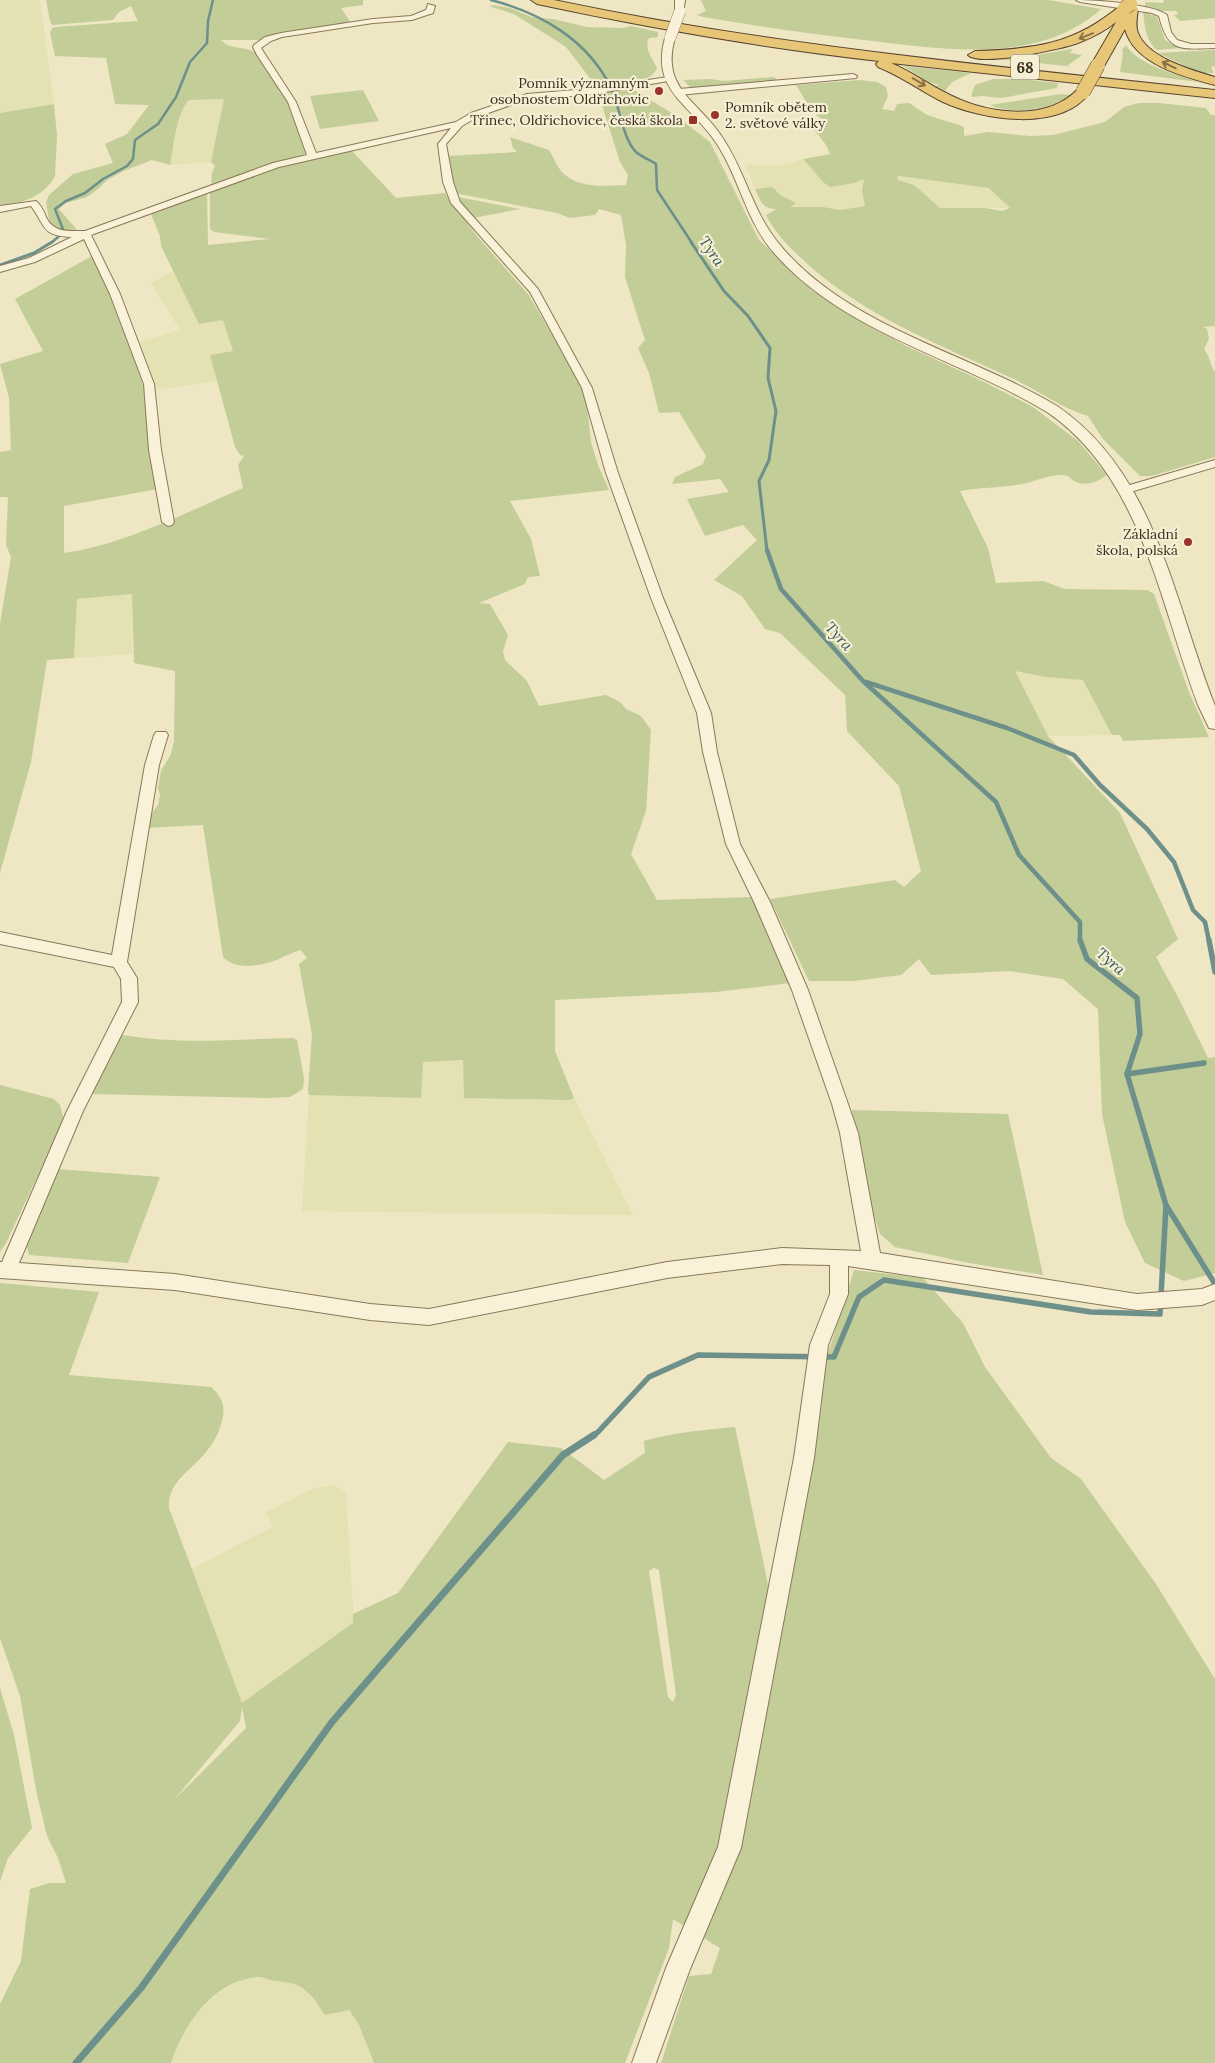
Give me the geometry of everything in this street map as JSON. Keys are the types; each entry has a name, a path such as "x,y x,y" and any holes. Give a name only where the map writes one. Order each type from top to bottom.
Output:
{"highway":[{"name":"68","path":"537,0 648,22 770,42 1082,86 1215,94"},
{"name":"68","path":"563,0 711,28 835,45 1215,89"},
{"path":"770,42 875,62 905,74 960,105 976,110 1005,114 1033,114 1058,110 1073,104 1082,86 1098,65 1131,5"},
{"path":"835,45 960,55 1034,50 1065,44 1089,35 1108,24 1131,5"},
{"path":"1131,5 1131,31 1143,48 1170,65 1215,81"},
{"path":"1005,114 974,104 964,96 966,86 983,77 1005,75 1082,86"}],"street":[{"path":"680,0 680,11 665,55 668,79 727,150 760,225 770,240 792,264 837,300 883,326 1010,386 1049,407 1068,420 1083,435 1118,475 1138,511 1178,629 1215,724"},
{"path":"1080,0 1154,10 1164,17 1170,38 1176,42 1189,46 1215,46"},
{"path":"312,156 292,102 261,55 258,47 268,39 281,35 373,21 417,17 430,11 431,6"},
{"path":"679,92 854,76"},
{"path":"668,79 621,87 527,97 474,115 460,124 442,144 450,194 534,291 587,388 615,482 657,598 704,713 710,752 733,844 762,902 800,990 840,1104 848,1133 872,1260"},
{"path":"0,269 44,256 86,234 276,165 460,124"},
{"path":"0,209 33,203 44,225 57,234 86,234"},
{"path":"86,234 115,294 148,384 155,450 168,522"},
{"path":"1127,489 1215,463"},
{"path":"161,736 152,765 119,962 129,978 130,1002 119,1028 75,1111 4,1271 175,1282 370,1312 429,1317 667,1270 782,1256 839,1257 872,1260 1137,1302 1202,1297 1215,1292"},
{"path":"0,938 119,962"},
{"path":"644,2063 678,1968 728,1848 789,1544 804,1458 819,1345 839,1294 839,1257"}],"shaded area":[{"path":"0,0 40,0 54,104 0,113"},
{"path":"224,99 211,162 170,165 180,116 185,104 189,100"},
{"path":"803,159 823,182 864,179 862,190 866,206 840,210 823,207 790,208 792,200 782,196 779,192 764,187 755,189 746,165 783,165"},
{"path":"897,177 989,188 1010,208 940,208 914,185 898,180"},
{"path":"173,271 199,324 223,320 233,351 210,355 217,381 154,390 136,343 180,330 151,283"},
{"path":"133,594 132,654 74,658 77,599"},
{"path":"1014,671 1046,677 1084,680 1112,735 1048,736"},
{"path":"463,1060 464,1098 568,1100 574,1098 633,1215 302,1211 309,1095 421,1098 423,1062"},
{"path":"334,1484 346,1494 354,1623 242,1703 191,1569 273,1527 266,1512 310,1490"},
{"path":"262,1977 270,1980 291,1982 306,1990 325,2015 348,2010 359,2025 374,2063 172,2063 177,2046 192,2017 217,1994 241,1980"}],"green space":[{"path":"46,0 363,0 363,5 341,8 351,23 260,40 221,40 229,46 247,49 256,53 271,71 288,97 295,114 306,155 279,161 211,184 215,166 211,162 224,99 189,100 178,122 170,165 152,160 107,180 87,197 66,203 59,209 78,231 59,231 49,220 46,202 49,195 73,174 113,163 105,144 127,134 149,105 115,104 106,58 55,56 50,33 52,28 56,27 138,21 131,6 119,12 113,20 52,25"},
{"path":"701,0 1048,0 1101,9 1076,27 1048,39 1019,46 988,49 956,49 824,35 703,17 697,15 706,11"},
{"path":"1164,0 1215,0 1215,18 1180,21 1174,15 1179,14 1176,11 1162,11 1144,7 1146,2 1163,3"},
{"path":"489,6 510,8 531,17 553,19 587,27 624,28 631,26 658,32 658,37 649,38 647,46 657,68 655,72 647,78 624,84 675,115 710,142 759,240 812,290 904,345 1033,407 1078,441 1105,473 1106,475 1099,480 1087,484 1078,483 1068,476 1059,475 1027,483 960,491 988,548 996,583 1043,581 1065,589 1147,590 1154,594 1189,692 1209,737 1123,741 1120,735 1112,735 1083,680 1046,677 1015,671 1048,736 1120,813 1178,939 1156,957 1208,1058 1215,1057 1215,1273 1184,1281 1145,1263 1125,1222 1102,1114 1098,1009 1063,979 1009,971 931,975 919,959 901,975 854,981 809,981 770,899 895,880 904,887 921,871 899,786 847,731 845,695 780,633 765,629 742,596 714,580 757,540 743,525 705,536 687,499 729,492 720,479 672,484 675,477 703,464 706,456 679,412 659,413 649,373 638,348 645,340 625,277 626,245 621,215 599,209 595,215 570,218 557,213 454,193 446,156 517,152 513,148 510,137 549,150 561,171 575,181 591,185 626,185 628,175 620,162 596,86 566,47 514,14"},
{"path":"1143,11 1157,17 1165,40 1180,48 1157,50 1153,46 1145,27"},
{"path":"1126,45 1131,52 1148,63 1198,82 1120,72 1122,50"},
{"path":"1073,49 1070,53 1082,55 1067,66 989,58 1022,57 1030,61 1039,60 1037,55"},
{"path":"1215,50 1215,66 1211,67 1214,73 1200,73 1158,53"},
{"path":"903,66 971,73 952,82 945,91 936,86 939,85 929,82"},
{"path":"774,77 777,80 691,88 683,80 710,79 723,81"},
{"path":"993,79 1021,79 1058,83 1057,88 1001,98 972,97 975,85"},
{"path":"859,80 877,82 886,87 888,96 882,109 894,111 897,104 909,103 927,115 962,126 964,128 964,136 988,132 1030,136 1053,135 1105,122 1124,107 1139,103 1206,108 1211,115 1215,115 1215,326 1203,327 1207,329 1209,339 1204,349 1215,372 1215,457 1152,476 1140,476 1103,439 1088,416 1069,409 1016,380 902,327 874,312 822,277 789,247 781,237 766,215 776,209 762,204 755,189 772,187 782,196 796,203 791,207 823,207 840,210 865,206 862,190 864,179 854,183 830,187 823,182 803,159 830,154 826,145 807,120 821,119 810,108 796,85","holes":["897,177 989,188 1010,208 1002,211 985,208 940,208 914,185 898,180"]},
{"path":"363,90 379,121 320,129 310,96"},
{"path":"1061,94 1071,95 1053,104 1032,109 1010,110 990,105"},
{"path":"54,104 57,136 55,176 45,189 31,198 0,207 0,113"},
{"path":"352,151 396,198 445,193 477,236 528,294 586,396 591,442 598,465 609,490 510,501 531,539 540,576 528,577 525,584 479,603 490,604 508,635 503,651 505,660 527,681 539,706 606,695 620,702 626,709 641,716 651,730 646,811 631,854 657,900 753,897 790,983 716,992 555,1000 555,1051 574,1098 569,1100 464,1098 463,1060 423,1062 421,1098 309,1095 312,1035 299,964 307,958 301,950 272,961 242,966 223,957 203,825 146,828 148,818 158,805 161,771 171,754 174,741 175,671 134,663 132,594 77,599 74,658 47,660 31,762 0,873 0,624 11,557 6,545 8,497 0,497 0,452 11,450 9,398 0,364 43,351 15,299 92,256 122,326 147,399 143,400 147,400 158,489 64,506 64,553 108,543 201,507 243,488 238,465 244,456 240,455 235,447 210,355 233,351 223,320 199,324 161,246 160,236 151,214 207,192 208,245 270,239 214,232 210,229 210,191 291,163"},
{"path":"458,197 520,209 473,218 458,200"},
{"path":"120,1036 187,1041 293,1038 297,1040 304,1078 303,1089 290,1097 267,1098 91,1094"},
{"path":"0,1085 54,1099 60,1105 64,1120 0,1252"},
{"path":"852,1110 1008,1114 1043,1275 969,1263 895,1247 880,1234 871,1207"},
{"path":"57,1169 160,1177 128,1263 29,1255 26,1244"},
{"path":"854,1270 923,1278 963,1323 985,1367 1051,1458 1081,1479 1156,1584 1215,1679 1215,2063 661,2063 689,1976 711,1974 720,1948 673,1919 669,1948 625,2063 374,2063 359,2025 349,2010 325,2015 312,1996 299,1986 259,1977 243,1980 228,1986 203,2006 184,2033 171,2063 0,2063 0,2004 21,1961 30,1889 49,1883 66,1883 58,1858 47,1836 36,1790 20,1696 0,1638 0,1283 99,1292 69,1375 211,1387 218,1394 224,1411 218,1433 206,1452 176,1484 169,1499 169,1508 242,1703 353,1623 353,1614 398,1593 508,1442 561,1448 604,1480 645,1453 644,1441 678,1433 735,1427 770,1594 828,1353","holes":["654,1568 659,1570 676,1695 673,1702 668,1697 649,1571","242,1707 246,1728 174,1800 240,1721"]},
{"path":"0,1688 14,1735 32,1828 8,1858 0,1881"}],"waterway":[{"path":"51,243 64,232 55,209 66,201 85,193 103,179 127,166 133,159 135,140 158,124 176,97 190,62 207,43 208,21 213,0"},
{"name":"Tyra","path":"491,0 528,12 545,21 576,42 590,56 611,88 627,139 638,154 656,164 657,190 692,243"},
{"path":"0,265 34,253 52,242"},
{"name":"Tyra","path":"691,242 724,291 748,316 770,348 768,378 776,411 769,460 759,481 767,551"},
{"name":"Tyra","path":"767,550 781,589 863,681 996,802 1019,855 1080,922 1080,940"},
{"path":"866,682 1007,728 1074,755 1100,785 1147,829 1174,862 1193,910 1205,922 1209,941"},
{"name":"Tyra","path":"1080,940 1087,959 1137,998 1140,1034 1127,1074"},
{"path":"1209,940 1215,972"},
{"path":"1127,1074 1204,1063"},
{"name":"Tyra","path":"1127,1074 1166,1205 1215,1284"},
{"path":"592,1436 598,1432 649,1377 698,1355 834,1357 859,1297 884,1280 1091,1312 1160,1314 1166,1206"},
{"path":"76,2063 141,1988 332,1722 563,1455 594,1435"}],"place":[{"name":"Pomník významným osobnostem Oldřichovic","path":"659,91"},
{"name":"Pomník obětem 2. světové války","path":"715,115"},
{"name":"Třinec, Oldřichovice, česká škola","path":"693,120"},
{"name":"Základní škola, polská","path":"1188,542"}]}
